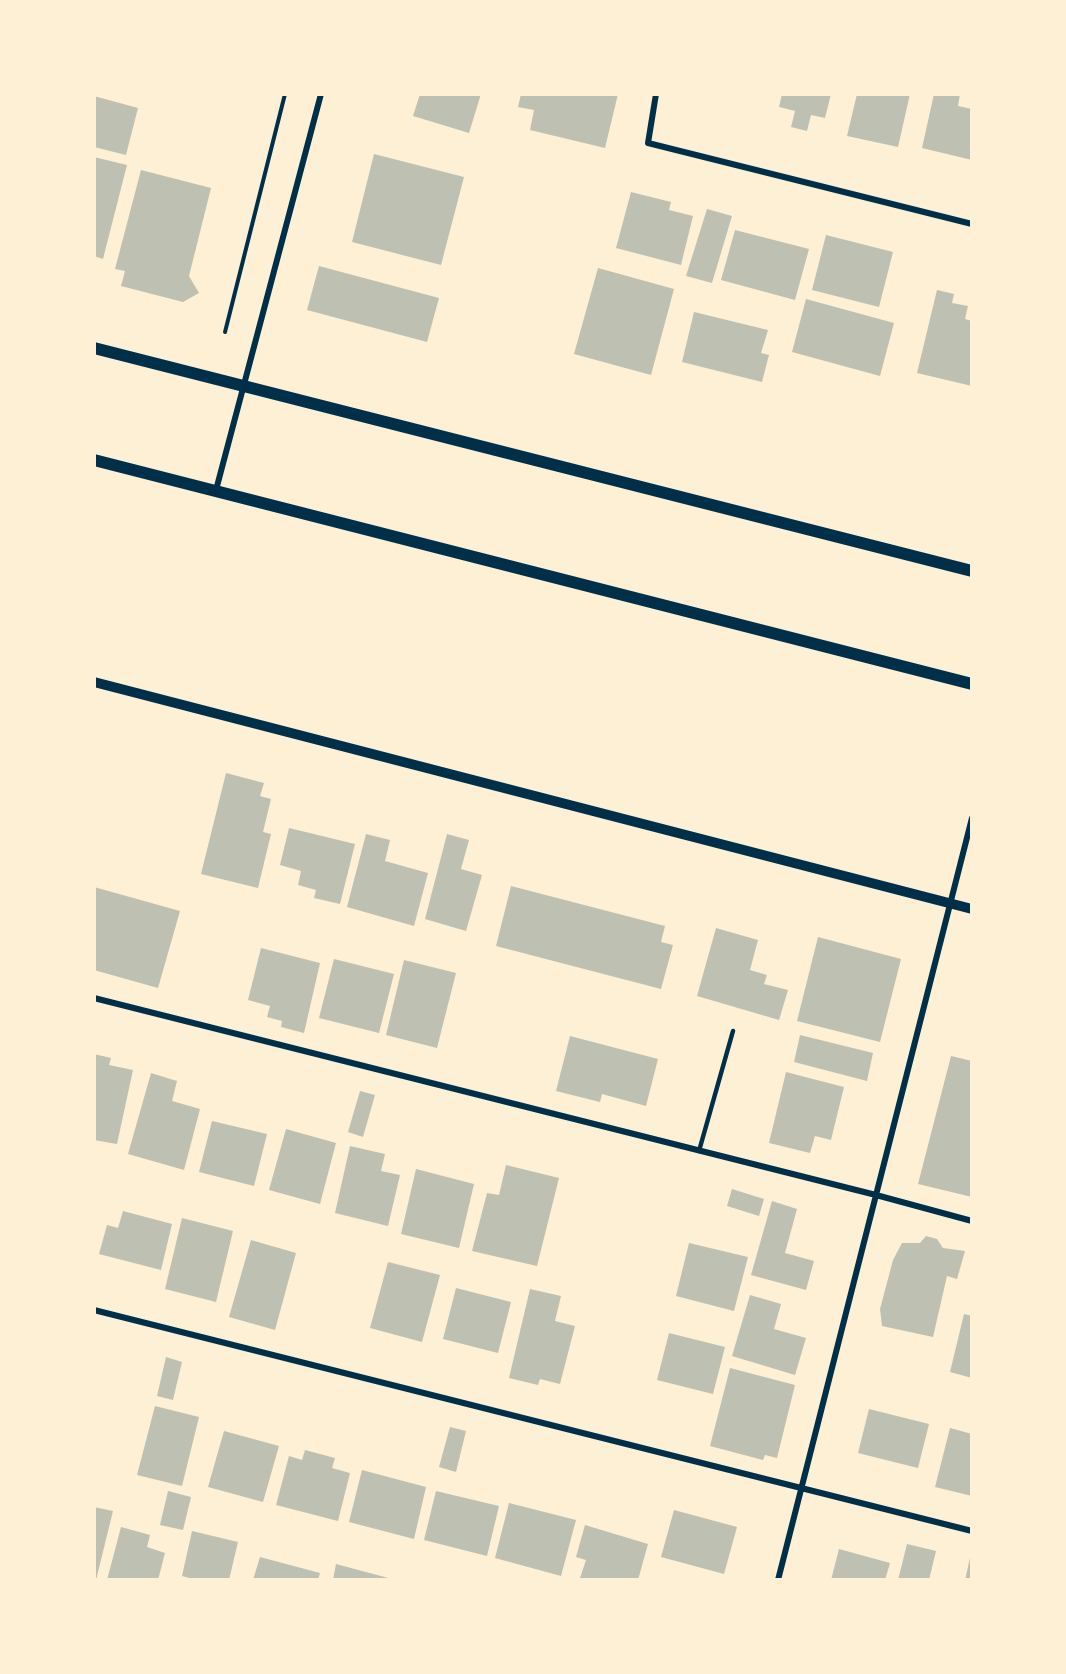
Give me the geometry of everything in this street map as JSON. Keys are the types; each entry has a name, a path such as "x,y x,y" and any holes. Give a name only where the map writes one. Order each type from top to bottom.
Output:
{"main road":[{"path":"94,348 972,571"},
{"path":"94,460 972,684"}],"street":[{"path":"216,490 321,94"},
{"path":"656,94 648,143 972,224"},
{"path":"94,682 972,909"},
{"path":"778,1580 972,818"},
{"path":"94,998 972,1221"},
{"path":"94,1310 972,1531"}],"lane":[{"path":"699,1151 733,1031"}],"path":[{"path":"225,332 285,94"}],"building":[{"path":"420,94 481,94 469,133 413,116"},
{"path":"521,94 618,94 605,148 530,130 534,110 518,107"},
{"path":"782,94 831,94 825,118 811,115 807,131 791,127 795,111 779,107"},
{"path":"857,94 910,94 898,147 847,136"},
{"path":"934,94 960,94 958,106 972,109 972,160 922,148"},
{"path":"94,96 138,108 126,155 94,147"},
{"path":"374,154 464,177 441,265 352,242"},
{"path":"94,157 127,165 103,259 94,256"},
{"path":"141,170 211,188 189,276 199,293 183,302 121,286 125,271 115,269"},
{"path":"631,192 671,202 669,210 693,216 681,265 616,248"},
{"path":"707,209 732,216 712,283 686,276"},
{"path":"735,230 809,249 795,300 721,280"},
{"path":"826,235 893,252 879,307 812,290"},
{"path":"319,266 439,298 427,342 307,310"},
{"path":"598,268 674,289 651,375 574,354"},
{"path":"937,290 954,294 952,303 968,306 965,319 972,321 972,386 917,373"},
{"path":"806,299 894,323 880,376 792,352"},
{"path":"694,312 768,330 761,353 769,355 762,382 682,362"},
{"path":"226,773 264,783 260,796 271,799 263,832 271,834 258,888 201,874"},
{"path":"289,828 355,844 340,904 314,898 316,890 298,885 301,871 280,865"},
{"path":"366,834 390,840 385,861 428,873 414,926 347,907"},
{"path":"447,834 469,840 461,869 482,875 466,931 425,919"},
{"path":"511,886 665,926 661,942 673,945 661,989 496,946"},
{"path":"94,887 180,911 158,988 94,970"},
{"path":"716,928 758,940 750,970 767,975 764,984 788,990 779,1020 697,996"},
{"path":"818,937 901,959 880,1042 797,1021"},
{"path":"261,948 320,963 304,1033 281,1027 282,1021 267,1017 270,1006 248,1000"},
{"path":"334,959 394,974 379,1033 319,1018"},
{"path":"404,960 456,973 437,1048 386,1035"},
{"path":"800,1035 873,1053 867,1081 794,1062"},
{"path":"570,1036 658,1059 646,1106 602,1094 600,1102 556,1091"},
{"path":"94,1054 111,1058 109,1065 133,1070 117,1144 94,1140"},
{"path":"951,1056 972,1061 972,1197 918,1184"},
{"path":"786,1072 844,1087 831,1140 815,1136 810,1153 769,1143"},
{"path":"151,1073 177,1081 172,1101 200,1109 184,1170 128,1154"},
{"path":"360,1091 375,1095 363,1137 348,1132"},
{"path":"212,1121 267,1134 254,1186 199,1172"},
{"path":"286,1129 336,1143 320,1204 269,1190"},
{"path":"350,1146 385,1154 381,1171 400,1175 388,1226 335,1213"},
{"path":"506,1165 559,1178 537,1266 472,1251 487,1193 499,1195"},
{"path":"416,1169 474,1184 459,1248 401,1234"},
{"path":"732,1189 764,1199 759,1216 727,1206"},
{"path":"772,1201 797,1209 785,1253 814,1261 806,1290 751,1275"},
{"path":"123,1211 172,1224 161,1270 99,1254 107,1225 118,1228"},
{"path":"182,1218 233,1231 216,1302 165,1289"},
{"path":"926,1236 937,1239 943,1248 965,1251 957,1279 947,1276 933,1337 882,1326 880,1309 893,1260 902,1243 920,1243"},
{"path":"251,1240 296,1253 275,1330 229,1317"},
{"path":"689,1243 748,1257 734,1311 676,1296"},
{"path":"388,1262 440,1275 422,1342 370,1328"},
{"path":"456,1288 511,1302 498,1353 443,1339"},
{"path":"530,1289 561,1296 555,1321 575,1326 560,1384 540,1379 538,1385 509,1378"},
{"path":"750,1295 781,1304 774,1329 806,1338 795,1375 732,1356"},
{"path":"964,1314 972,1316 972,1378 950,1372"},
{"path":"669,1333 725,1347 713,1394 657,1380"},
{"path":"166,1357 182,1362 173,1400 157,1396"},
{"path":"730,1368 795,1385 777,1458 765,1455 763,1460 710,1446"},
{"path":"155,1406 199,1417 182,1486 137,1475"},
{"path":"869,1409 929,1424 918,1468 858,1453"},
{"path":"450,1427 466,1431 456,1472 439,1467"},
{"path":"950,1428 972,1434 972,1496 935,1487"},
{"path":"224,1431 279,1446 263,1502 208,1487"},
{"path":"305,1450 335,1458 332,1468 350,1473 338,1521 276,1505 289,1456 302,1460"},
{"path":"362,1470 426,1487 414,1539 349,1522"},
{"path":"168,1491 191,1497 183,1530 160,1525"},
{"path":"436,1491 499,1506 487,1556 424,1540"},
{"path":"509,1503 576,1520 561,1576 495,1558"},
{"path":"94,1507 113,1511 96,1580 94,1580"},
{"path":"674,1510 737,1527 724,1574 661,1557"},
{"path":"585,1525 648,1544 638,1580 585,1580 580,1578 586,1560 576,1557"},
{"path":"121,1527 150,1535 147,1547 165,1553 158,1580 107,1580"},
{"path":"192,1531 238,1542 229,1580 196,1580 182,1576"},
{"path":"907,1544 936,1551 929,1580 898,1580"},
{"path":"839,1549 890,1563 885,1580 831,1580"},
{"path":"260,1557 320,1573 318,1580 253,1580"},
{"path":"970,1558 972,1559 972,1580 965,1580"},
{"path":"336,1564 392,1579 392,1580 333,1580"}]}
